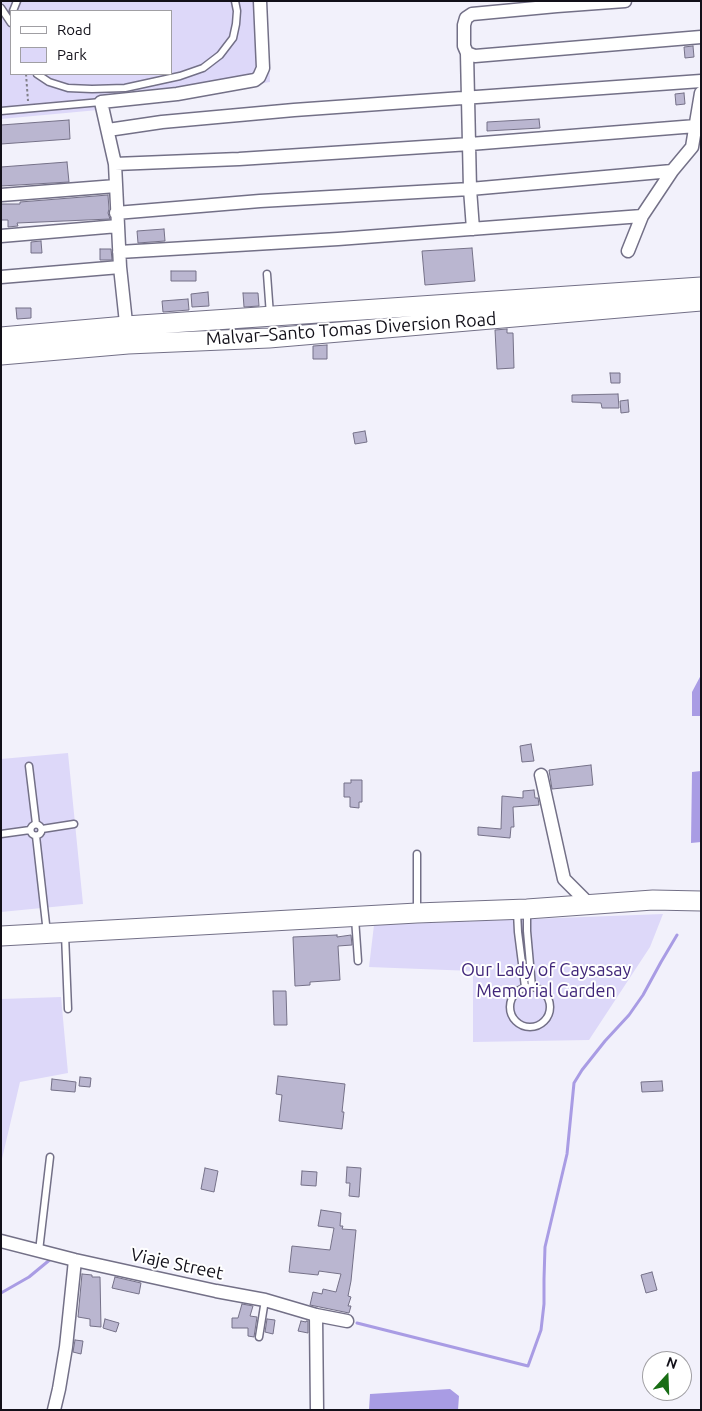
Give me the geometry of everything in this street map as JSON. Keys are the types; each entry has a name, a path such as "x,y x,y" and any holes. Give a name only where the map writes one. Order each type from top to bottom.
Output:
{"street":[{"path":"127,335 119,252 115,164 101,102 177,94 259,78 263,68 260,1"},
{"path":"473,229 470,189 467,53 464,46 466,18 472,14 556,3 625,1"},
{"path":"467,53 475,56 701,36"},
{"path":"108,130 162,122 294,110 701,82"},
{"path":"628,251 642,216 672,171 692,147 701,92"},
{"path":"115,164 238,159 470,144 696,126"},
{"path":"1,236 260,201 470,189 672,171"},
{"path":"1,195 116,186"},
{"path":"119,252 338,239 642,216"},
{"path":"1,277 120,266"},
{"name":"Malvar–Santo Tomas Diversion Road","path":"1,355 127,335 270,316 701,287"},
{"name":"Malvar–Santo Tomas Diversion Road","path":"1,337 127,335 270,338 701,301"},
{"path":"542,775 564,879 589,904"},
{"path":"1,936 522,909 653,900 701,901"},
{"name":"Viaje Street","path":"1,1240 75,1260 265,1300 316,1316 346,1321"},
{"path":"54,1410 66,1347 75,1260"},
{"path":"316,1316 317,1410"}],"lane":[{"path":"38,75 49,82 68,88 125,88 180,76 203,68 220,55 233,38 237,10 235,1"},
{"path":"1,8 10,22"},
{"path":"1,111 101,102"},
{"path":"266,274 270,316"},
{"path":"29,766 36,824"},
{"path":"36,824 39,824 42,829"},
{"path":"30,830 36,824"},
{"path":"36,836 42,829 74,824"},
{"path":"1,834 30,830"},
{"path":"30,830 36,836 56,933 68,1009"},
{"path":"417,854 417,913"},
{"path":"522,909 518,932 528,987"},
{"path":"355,917 358,961"},
{"path":"528,987 540,989 546,994 550,1009 544,1022 530,1028 516,1022 511,1016 510,1008 511,1000 515,994 528,987"},
{"path":"39,1251 50,1157"},
{"path":"259,1337 265,1300"}],"path":[{"path":"26,75 28,109"}],"green space":[{"path":"1,1 266,1 270,82 98,110 1,119"},
{"path":"68,753 83,904 1,912 1,759"},
{"name":"Our Lady of Caysasay Memorial Garden","path":"663,914 650,947 589,1040 473,1042 473,971 369,967 374,925"},
{"path":"61,997 68,1073 20,1082 1,1163 1,999"}],"shaded area":[{"path":"701,675 701,716 692,716 692,692"},
{"path":"701,771 701,842 691,843 692,772"},
{"path":"450,1389 459,1396 458,1410 369,1410 370,1394"}],"building":[{"path":"693,46 694,57 685,58 684,47"},
{"path":"684,93 685,104 676,105 675,94"},
{"path":"539,119 540,128 487,131 487,122"},
{"path":"69,120 70,139 1,144 1,125"},
{"path":"67,162 69,182 1,186 1,167"},
{"path":"108,195 110,219 17,223 18,226 8,227 8,220 1,220 1,204 20,204 20,202"},
{"path":"164,229 165,241 138,243 137,231"},
{"path":"41,241 42,253 31,253 31,242"},
{"path":"472,248 475,281 425,285 422,251"},
{"path":"100,249 111,249 112,260 100,260"},
{"path":"171,271 196,271 196,281 171,281"},
{"path":"208,292 209,306 192,307 191,294"},
{"path":"243,293 258,293 259,306 244,307"},
{"path":"188,299 189,310 163,312 162,301"},
{"path":"16,308 31,308 31,318 17,319"},
{"path":"507,329 507,333 513,333 514,368 497,369 495,330"},
{"path":"327,345 327,359 313,359 313,346"},
{"path":"610,373 620,373 620,383 611,383"},
{"path":"618,394 619,408 602,408 601,403 572,402 572,395"},
{"path":"628,400 629,412 621,413 620,401"},
{"path":"365,431 367,442 355,444 353,433"},
{"path":"531,744 534,761 522,762 520,746"},
{"path":"591,765 593,785 552,789 549,770"},
{"path":"351,780 362,780 362,802 359,802 359,808 350,807 350,797 344,797 344,783 351,783"},
{"path":"534,790 535,798 538,798 539,805 513,807 514,827 511,827 510,838 478,835 478,827 501,829 502,796 523,798 523,791"},
{"path":"337,935 337,937 351,935 352,945 338,946 340,980 310,982 310,985 295,986 293,937"},
{"path":"273,991 286,991 287,1025 274,1025"},
{"path":"278,1076 345,1084 342,1129 279,1121 282,1095 276,1094"},
{"path":"80,1077 91,1078 90,1087 79,1086"},
{"path":"52,1079 76,1082 75,1092 51,1090"},
{"path":"662,1081 663,1091 642,1092 641,1082"},
{"path":"347,1167 361,1168 359,1197 349,1196 350,1183 346,1183"},
{"path":"205,1168 218,1171 214,1192 201,1189"},
{"path":"302,1171 317,1172 316,1186 301,1185"},
{"path":"321,1210 341,1213 340,1226 343,1226 342,1229 356,1230 348,1296 351,1297 348,1306 351,1306 349,1313 310,1305 313,1292 322,1294 323,1289 336,1292 341,1274 319,1271 318,1275 289,1272 292,1246 330,1250 334,1228 318,1226"},
{"path":"652,1272 657,1290 646,1293 641,1275"},
{"path":"82,1274 100,1277 101,1327 90,1326 90,1319 78,1317"},
{"path":"115,1277 141,1283 139,1294 112,1288"},
{"path":"242,1304 253,1306 250,1316 257,1317 254,1337 248,1336 248,1328 232,1328 232,1318 238,1318"},
{"path":"105,1319 119,1323 116,1332 103,1328"},
{"path":"267,1319 275,1320 273,1334 265,1332"},
{"path":"301,1321 308,1321 308,1333 298,1331"},
{"path":"75,1340 83,1341 81,1354 73,1352"}],"waterway":[{"path":"357,1323 528,1366 541,1330 544,1304 545,1247 567,1154 574,1083 582,1070 629,1015 643,995 677,935"},
{"path":"1,1293 29,1277 52,1258"}]}
